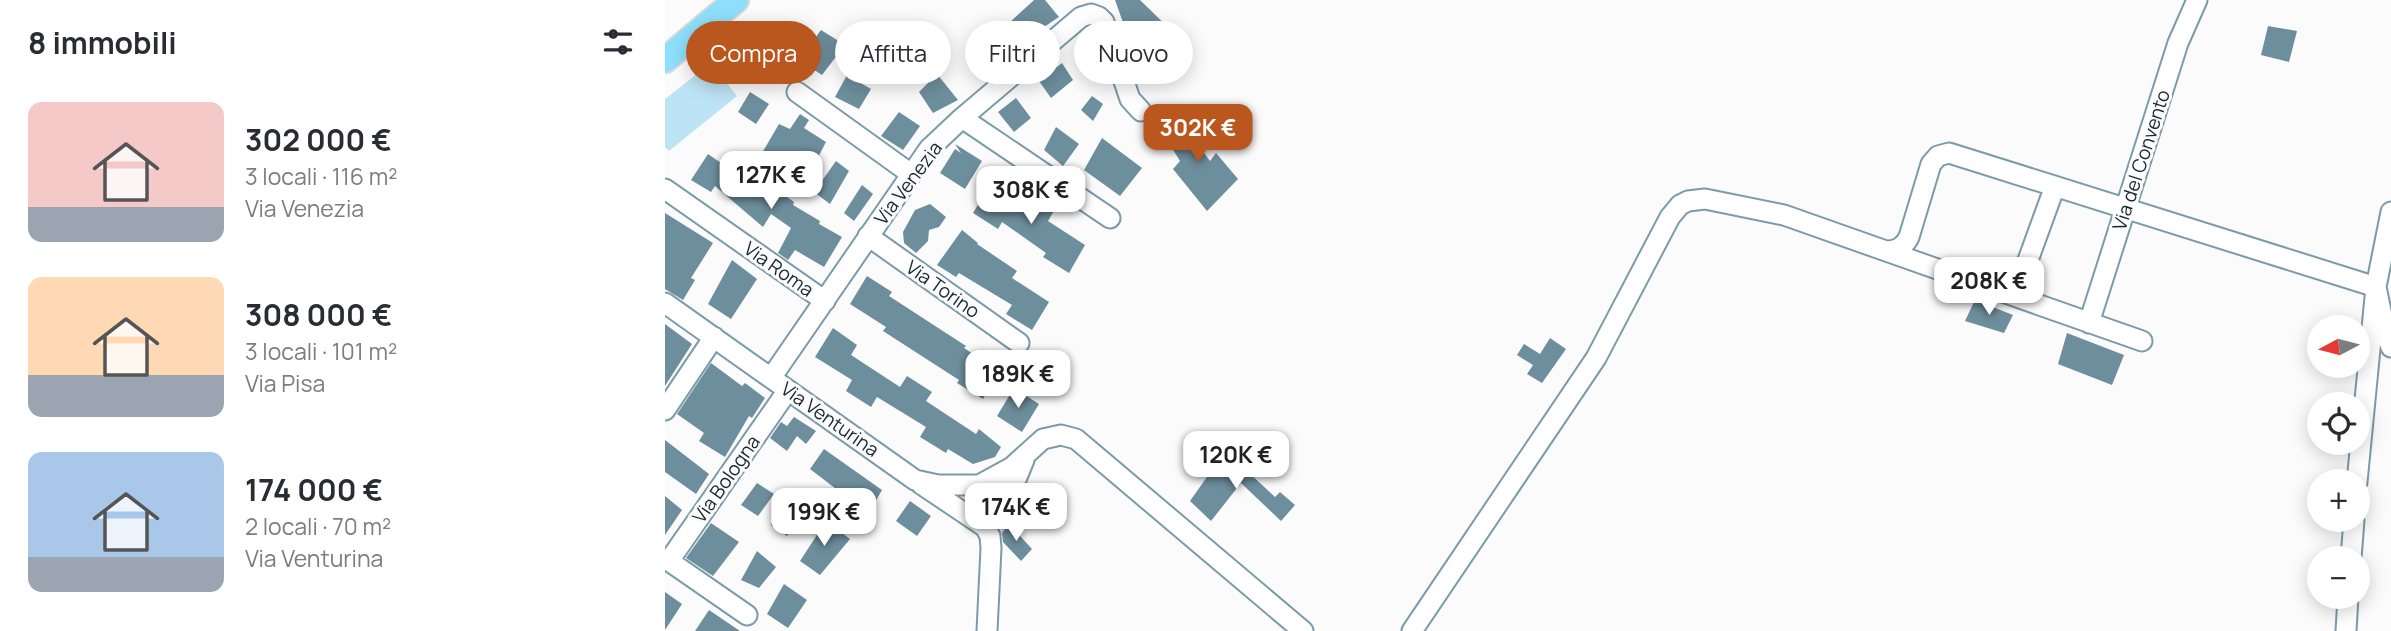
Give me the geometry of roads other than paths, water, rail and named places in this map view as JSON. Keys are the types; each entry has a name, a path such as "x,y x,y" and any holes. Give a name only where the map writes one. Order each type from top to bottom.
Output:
{"main road":[{"path":"665,60 736,0"}],"street":[{"name":"Via del Convento","path":"2089,323 2178,43 2197,0"},
{"name":"Via Venezia","path":"771,378 929,149 1081,18 1091,14 1100,17 1104,22 1130,99 1141,111"},
{"path":"797,92 911,174"},
{"path":"962,118 1110,218"},
{"path":"1886,251 1905,244 1931,164 1942,154 1956,154 2376,287"},
{"path":"2015,296 2055,186"},
{"name":"Via Roma","path":"665,188 825,301"},
{"path":"1412,631 1595,358 1669,217 1680,205 1695,199 1784,215 2142,341"},
{"path":"2358,469 2376,287 2391,212"},
{"name":"Via Torino","path":"868,236 1019,343"},
{"path":"2376,287 2391,347"},
{"name":"Via Venturina","path":"665,303 915,480 938,485 979,485 1012,467 1043,439 1061,435 1076,439 1303,631"},
{"path":"665,410 714,338"},
{"name":"Via Bologna","path":"747,615 669,561 788,390"},
{"path":"985,527 1017,477 1025,456"},
{"path":"915,480 985,527 990,536 987,631"},
{"path":"2346,631 2348,609"}]}
